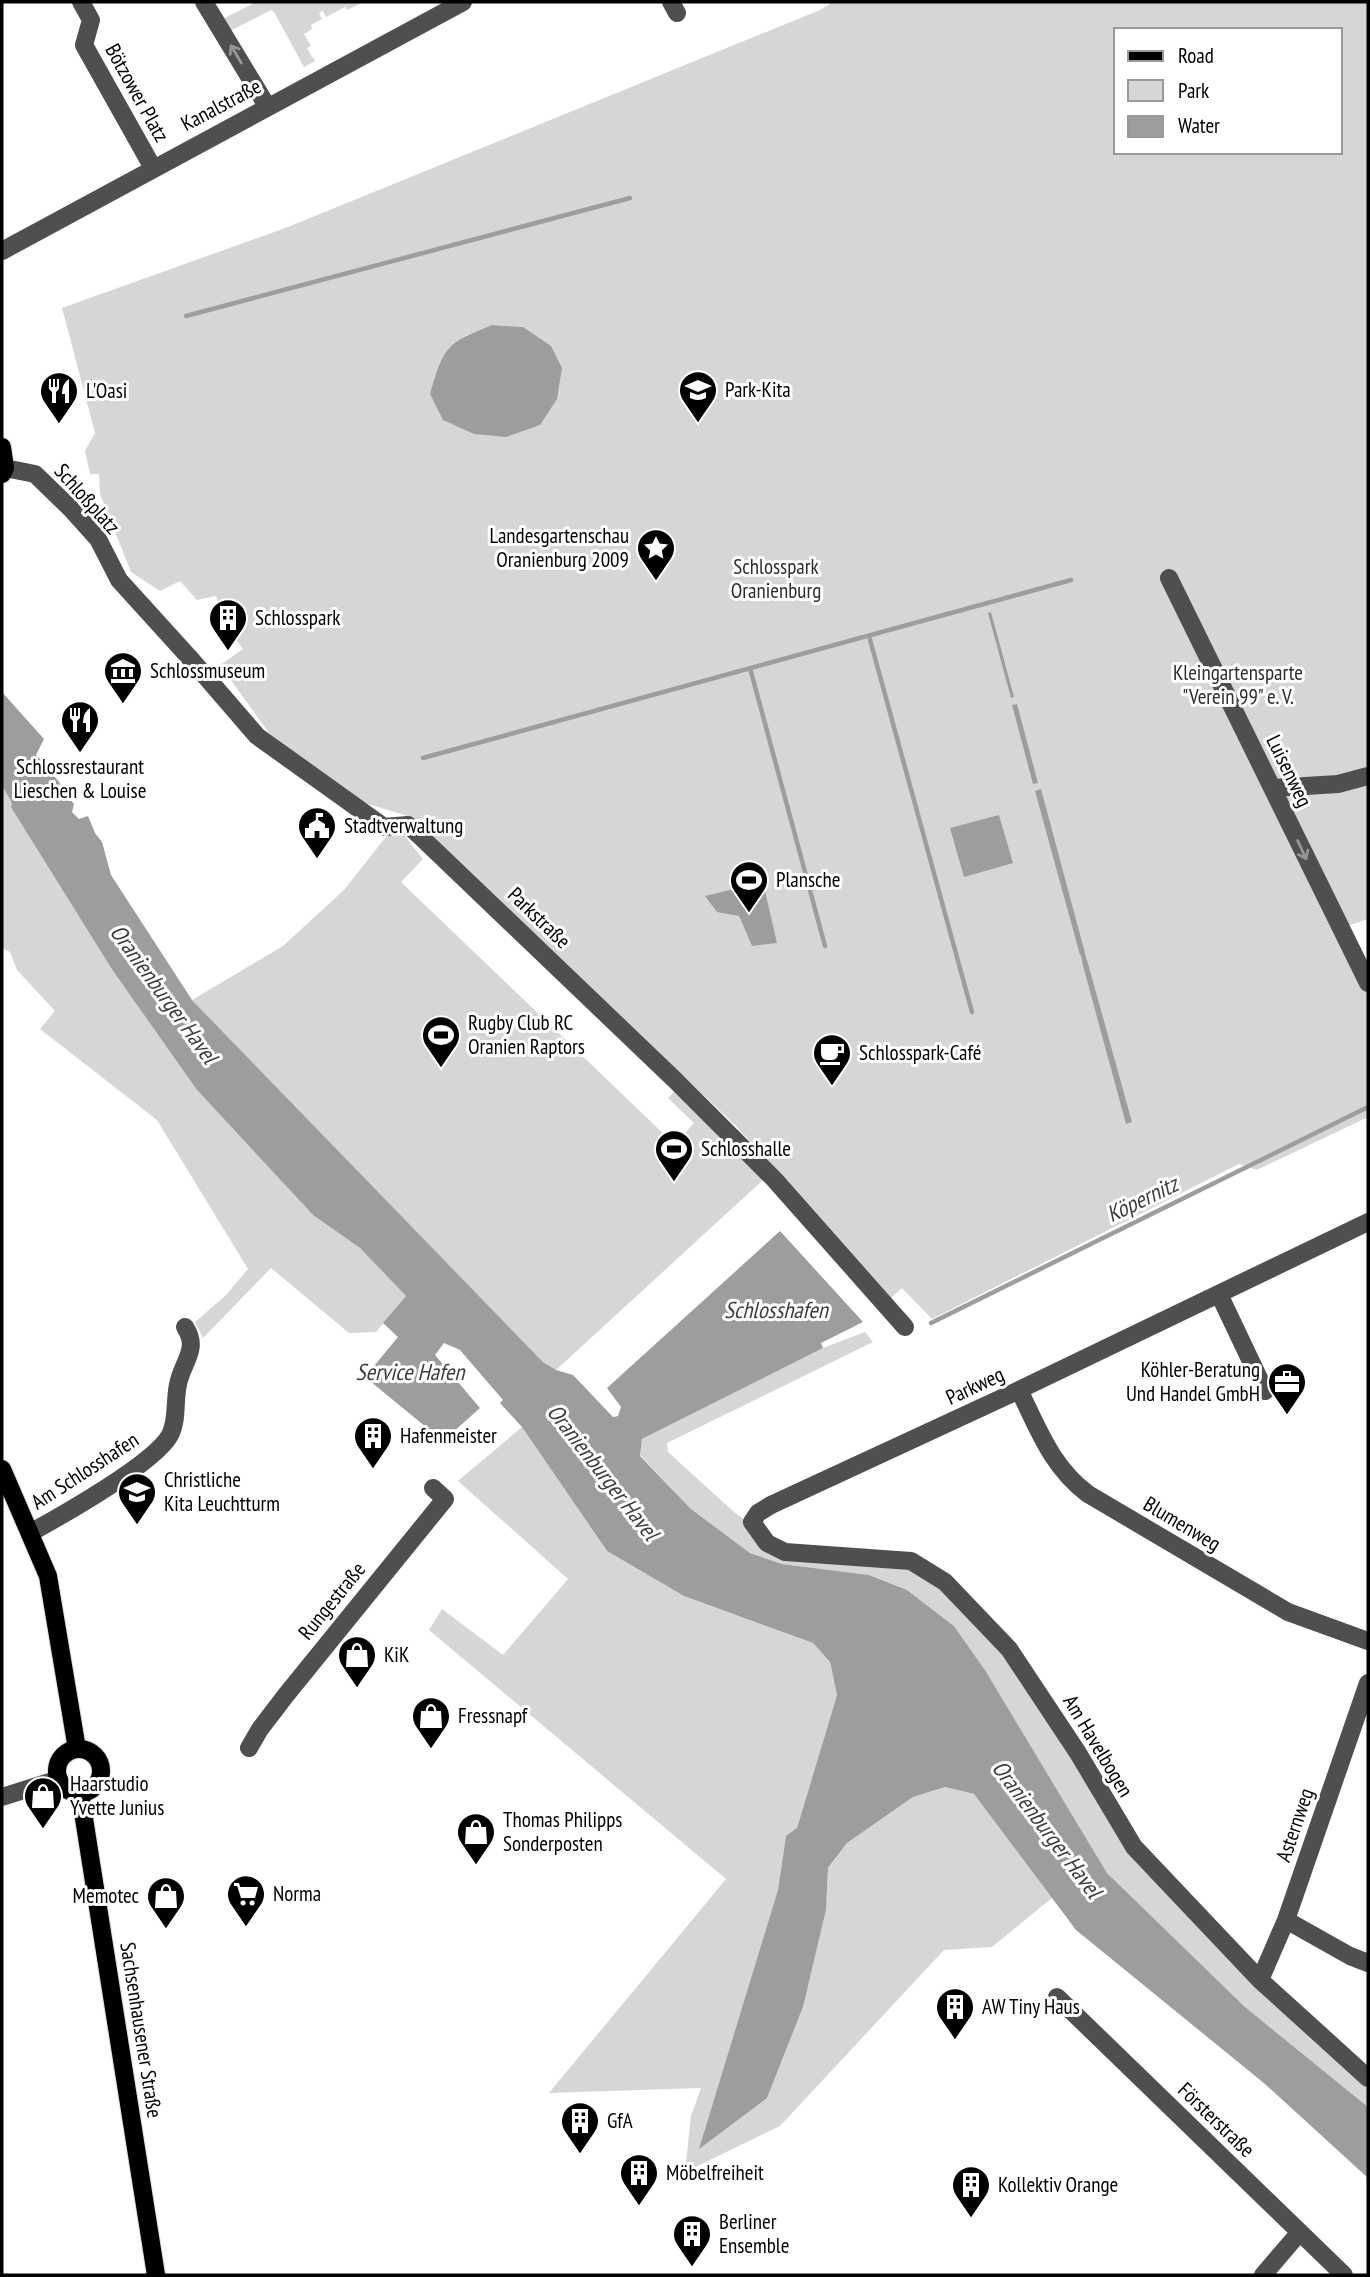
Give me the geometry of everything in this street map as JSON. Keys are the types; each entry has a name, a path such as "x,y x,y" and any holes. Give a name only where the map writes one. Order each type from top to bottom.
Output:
{"main road":[{"name":"Schloßplatz","path":"2,447 3,471"},
{"path":"2,1469 48,1576 77,1749"},
{"path":"77,1749 87,1751 95,1757 100,1772 92,1788 80,1793 67,1790 57,1773 60,1760 70,1751 77,1749"},
{"name":"Sachsenhausener Straße","path":"80,1793 99,1898 156,2275"}],"street":[{"name":"Bötzower Platz","path":"81,2 91,20 84,45 153,168"},
{"path":"204,2 267,106"},
{"name":"Kanalstraße","path":"2,251 463,2"},
{"name":"Schloßplatz","path":"3,471 35,474 97,539 119,580"},
{"name":"Luisenweg","path":"1169,578 1368,983"},
{"name":"Parkstraße","path":"119,580 257,736 384,827 408,825 423,839 758,1163 905,1327"},
{"path":"1273,789 1338,784 1368,776"},
{"name":"Parkweg","path":"752,1522 758,1513 771,1505 1020,1390 1368,1222"},
{"path":"1219,1294 1265,1391"},
{"name":"Am Schlosshafen","path":"30,1533 122,1476 163,1445 172,1433 175,1395 192,1348 190,1335 185,1327"},
{"name":"Blumenweg","path":"1020,1390 1055,1461 1069,1479 1088,1494 1288,1612 1368,1640"},
{"name":"Rungestraße","path":"249,1748 286,1695 445,1499 433,1488"},
{"name":"Am Havelbogen","path":"752,1522 767,1543 785,1552 911,1561 945,1582 1009,1649 1078,1753 1135,1847 1260,1980 1368,2078"},
{"name":"Asternweg","path":"1260,1980 1286,1920 1368,1683"},
{"path":"2,1797 59,1779"},
{"path":"1286,1920 1350,1956 1368,1963"},
{"name":"Försterstraße","path":"1057,1997 1344,2275"},
{"path":"1263,2275 1300,2232"}],"green space":[{"path":"256,2 360,4 347,10 345,7 326,17 323,11 319,13 322,19 311,25 312,29 304,34 311,46 307,48 315,61 304,67 271,10 226,33 219,21"},
{"name":"Schlosspark Oranienburg","path":"833,2 1368,2 1368,919 1344,927 1368,975 1368,1117 1257,1170 1239,1164 932,1319 902,1288 891,1298 737,1127 411,817 355,800 269,733 220,665 243,649 224,624 216,596 197,600 180,581 160,591 131,572 100,494 99,474 90,474 85,451 95,433 62,308 288,227 820,10","holes":["492,325 523,327 462,337","739,916 777,942 752,946"]},
{"path":"2,785 113,971 197,1090 313,1215 360,1248 406,1296 376,1332 349,1333 271,1268 203,1338 195,1322 226,1295 248,1269 157,1120 40,1029 55,1011 17,970 10,952 2,948"},
{"path":"389,833 403,834 423,859 401,882 670,1140 675,1144 694,1123 668,1098 675,1091 763,1180 556,1370 543,1362 192,1000 283,946 344,890"},
{"path":"865,1332 873,1342 667,1443 668,1452 734,1512 757,1529 767,1543 911,1561 1009,1649 1134,1847 1368,2078 1368,2107 1245,2007 1107,1873 985,1670 954,1626 907,1590 869,1575 782,1564 750,1553 691,1509 640,1455 642,1439 823,1348"},
{"path":"522,1427 607,1551 684,1596 813,1643 830,1662 837,1695 797,1828 786,1837 778,1890 767,2098 803,2007 826,1910 828,1869 847,1843 913,1797 945,1787 974,1794 1052,1898 992,1947 944,1950 780,2126 685,2172 691,2116 701,2088 549,2093 726,1879 429,1630 442,1609 503,1655 568,1579 458,1481"}],"water":[{"path":"492,325 523,327 551,346 562,368 557,399 540,425 506,437 474,434 443,420 430,394 439,366 449,349 456,342"},
{"path":"991,612 1014,697 1011,698 988,613"},
{"path":"2,692 44,739 36,755 53,771 59,786 74,804 72,812 79,819 88,816 102,842 111,875 192,1000 543,1362 556,1370 573,1375 613,1417 618,1416 621,1407 607,1388 780,1231 863,1322 821,1343 823,1348 642,1439 640,1456 691,1509 750,1553 782,1564 869,1575 907,1590 954,1626 985,1670 1107,1873 1245,2007 1368,2107 1368,2178 1265,2084 1076,1930 974,1794 945,1787 913,1797 847,1843 828,1868 826,1910 803,2007 767,2098 699,2149 778,1890 786,1836 797,1828 837,1695 830,1662 813,1643 684,1596 607,1551 522,1427 500,1403 503,1400 460,1350 444,1343 435,1355 480,1408 443,1441 365,1377 398,1337 383,1323 406,1296 360,1248 313,1215 197,1090 113,971 11,807 12,803 2,785"},
{"path":"1017,704 1038,783 1033,784 1012,705"},
{"path":"1041,789 1085,953 1080,955 1035,791"},
{"path":"999,815 1013,863 964,877 950,828"},
{"name":"Plansche","path":"763,882 777,943 752,946 739,916 717,912 705,896"},
{"path":"1087,960 1132,1122 1126,1124 1082,962"}],"waterway":[{"path":"186,316 630,198"},
{"path":"423,758 1071,580"},
{"path":"869,636 972,1012"},
{"path":"750,668 825,946"},
{"path":"1081,948 1086,966"},
{"name":"Köpernitz","path":"931,1323 1368,1107"}],"place":[{"name":"Park-Kita","path":"698,424"},
{"name":"L'Oasi","path":"59,425"},
{"name":"Landesgartenschau Oranienburg 2009","path":"656,582"},
{"name":"Schlosspark","path":"228,652"},
{"name":"Schlossmuseum","path":"123,705"},
{"name":"Schlossrestaurant Lieschen & Louise","path":"80,754"},
{"name":"Stadtverwaltung","path":"317,860"},
{"name":"Plansche","path":"749,914"},
{"name":"Rugby Club RC Oranien Raptors","path":"441,1069"},
{"name":"Schlosspark-Café","path":"832,1087"},
{"name":"Schlosshalle","path":"674,1183"},
{"name":"Köhler-Beratung Und Handel GmbH","path":"1287,1416"},
{"name":"Hafenmeister","path":"373,1470"},
{"name":"Christliche Kita Leuchtturm","path":"137,1526"},
{"name":"KiK","path":"357,1689"},
{"name":"Fressnapf","path":"431,1750"},
{"name":"Haarstudio Yvette Junius","path":"43,1830"},
{"name":"Thomas Philipps Sonderposten","path":"476,1866"},
{"name":"Norma","path":"246,1928"},
{"name":"Memotec","path":"166,1930"},
{"name":"AW Tiny Haus","path":"955,2041"},
{"name":"GfA","path":"580,2155"},
{"name":"Möbelfreiheit","path":"639,2207"},
{"name":"Kollektiv Orange","path":"971,2219"},
{"name":"Berliner Ensemble","path":"692,2268"}],"park label":[{"name":"Kleingartensparte \"Verein 99\" e. V.","path":"1238,685"}],"water label":[{"name":"Oranienburger Havel","path":"164,994"},
{"name":"Schlosshafen","path":"776,1310"},
{"name":"Service Hafen","path":"410,1372"},
{"name":"Oranienburger Havel","path":"603,1472"},
{"name":"Oranienburger Havel","path":"1047,1829"}]}
